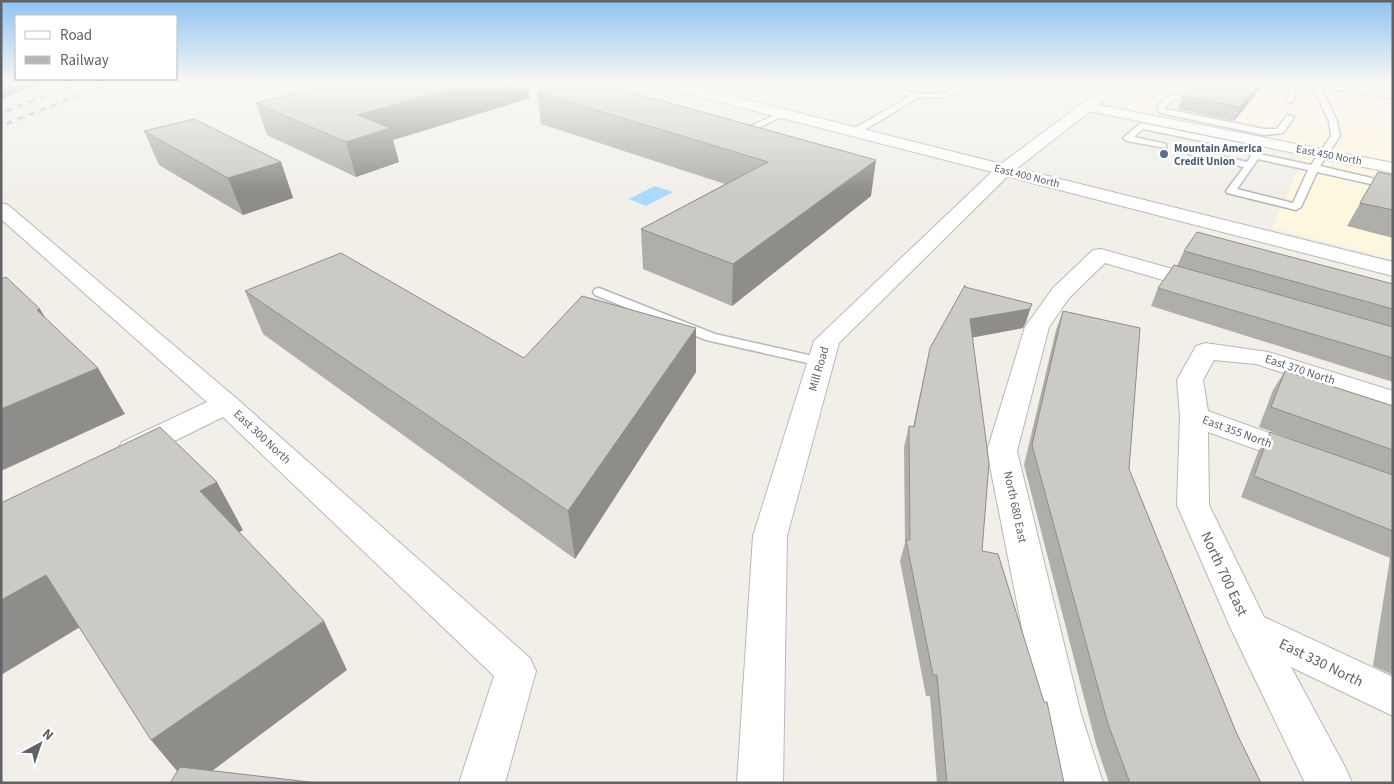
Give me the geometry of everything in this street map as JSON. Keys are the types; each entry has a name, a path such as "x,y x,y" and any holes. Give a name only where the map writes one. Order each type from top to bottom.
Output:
{"street":[{"name":"East 400 North","path":"806,120 1393,269"},
{"name":"Mill Road","path":"760,783 770,536 827,342 1004,170 1071,120"},
{"name":"East 450 North","path":"1151,120 1393,168"},
{"name":"East 300 North","path":"1,209 226,404 516,671 482,783"},
{"name":"North 680 East","path":"1080,783 1060,714 1002,451 1037,327 1061,293 1101,255 1224,291"},
{"name":"East 370 North","path":"1205,350 1259,357 1393,400"},
{"name":"North 700 East","path":"1205,350 1190,380 1194,416 1193,505 1250,628 1329,783"},
{"path":"109,460 226,404"},
{"name":"East 355 North","path":"1194,416 1329,466"},
{"name":"East 330 North","path":"1250,628 1393,697"}],"lane":[{"path":"724,140 771,120"},
{"path":"855,132 876,120"},
{"path":"1204,120 1264,132 1280,131 1288,120"},
{"path":"1256,156 1231,191 1296,207 1314,168 1335,140 1336,125 1333,120"},
{"path":"1163,146 1127,138 1141,126 1249,148 1256,156 1393,186"},
{"path":"1190,152 1250,165"},
{"path":"599,292 711,337 821,362"}],"shaded area":[{"path":"1174,120 1393,120 1393,259 1272,228 1309,146"}],"water":[{"path":"655,186 673,192 646,206 629,199"}],"building":[{"path":"195,120 281,162 228,178 144,131"},
{"path":"294,120 369,120 390,128 346,142"},
{"path":"628,120 730,120 876,160 733,264 641,229 768,162"},
{"path":"1378,172 1393,175 1393,210 1360,203"},
{"path":"1197,232 1393,284 1393,309 1184,251"},
{"path":"341,253 524,358 582,296 696,328 568,511 245,291"},
{"path":"1174,265 1393,327 1393,358 1158,288"},
{"path":"6,277 40,309 37,310 98,368 1,409 1,279"},
{"path":"965,285 965,287 1032,304 1029,309 970,319 989,463 982,551 998,554 1044,702 1047,702 1064,783 947,783 937,675 933,675 906,540 910,540 909,426 914,427 930,348"},
{"path":"1063,311 1140,328 1129,469 1236,732 1261,783 1130,783 1108,724 1032,445"},
{"path":"1285,371 1393,406 1393,450 1271,407"},
{"path":"160,427 217,482 200,491 324,621 151,740 46,575 1,600 1,503"},
{"path":"1270,432 1393,475 1393,531 1254,476"},
{"path":"180,767 318,783 170,783"}],"railway":[{"path":"1,126 17,120"}],"place":[{"name":"Mountain America Credit Union","path":"1164,154"}]}
